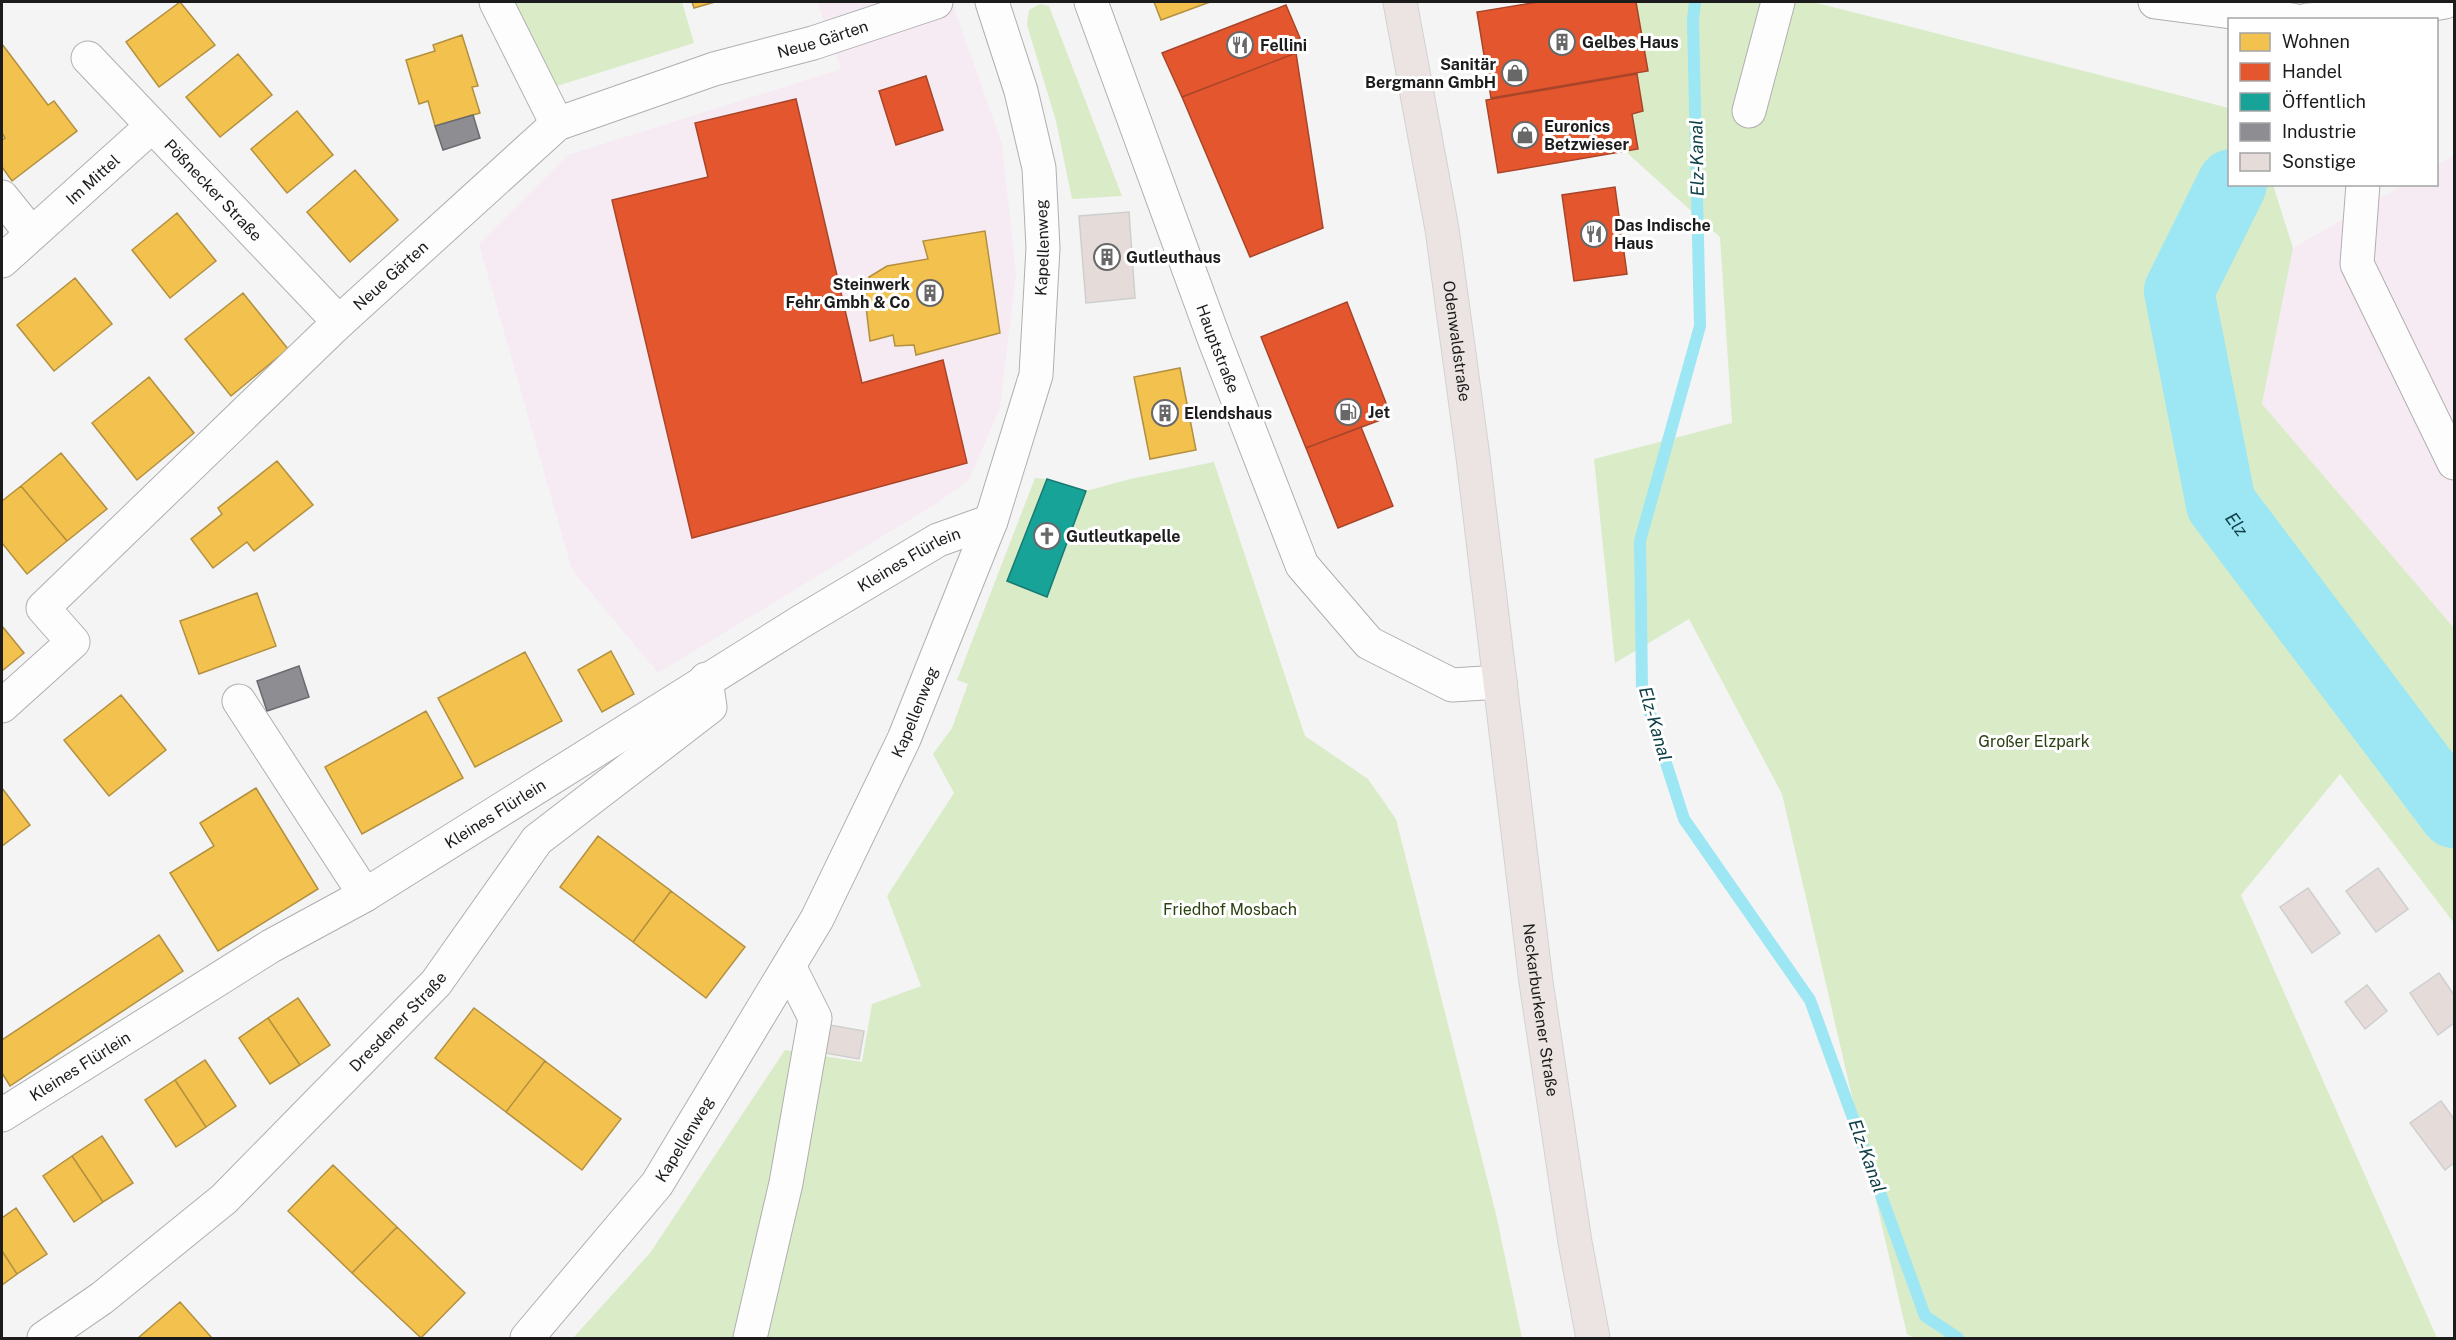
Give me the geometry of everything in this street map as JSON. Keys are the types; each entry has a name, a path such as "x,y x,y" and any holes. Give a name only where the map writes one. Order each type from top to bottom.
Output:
{"main road":[{"name":"Odenwaldstraße","path":"1400,2 1442,229 1500,682"},
{"name":"Neckarburkener Straße","path":"1500,682 1536,982 1575,1242 1593,1338"}],"street":[{"path":"496,2 557,124"},
{"name":"Neue Gärten","path":"2,706 73,642 43,608 339,322 557,124 714,69 813,43 936,2"},
{"name":"Kapellenweg","path":"527,1338 657,1184 817,919 904,739 991,521 1036,375 1043,248 1039,168 1021,91 992,2"},
{"name":"Hauptstraße","path":"1091,2 1215,341 1302,566 1369,643 1452,685 1500,682"},
{"path":"1749,111 1778,2"},
{"path":"2155,2 2278,18"},
{"path":"2358,18 2445,2"},
{"name":"Pößnecker Straße","path":"88,58 339,322"},
{"name":"Im Mittel","path":"2,261 152,126"},
{"path":"2363,186 2357,264 2454,463"},
{"path":"2,197 31,233"},
{"name":"Kleines Flürlein","path":"2,1115 271,946 364,895 706,680 938,540 991,521"},
{"name":"Dresdener Straße","path":"44,1338 102,1298 224,1199 436,983 537,840 710,707 706,680"},
{"path":"239,702 364,895"},
{"path":"750,1338 786,1183 815,1018 789,966"}],"shaded area":[{"name":"Steinwerk Fehr Gmbh & Co","path":"817,2 952,2 1002,144 1016,274 1000,407 969,480 937,503 658,673 572,570 479,244 568,155 841,69"},
{"path":"2454,155 2454,628 2262,404 2293,248 2401,186 2438,186 2438,164"}],"green space":[{"path":"496,2 682,2 694,43 541,91"},
{"name":"Großer Elzpark","path":"1636,2 1813,2 2228,108 2228,186 2273,186 2293,248 2262,404 2454,628 2454,923 2340,774 2241,895 2437,1338 1914,1338 1907,1334 1782,794 1689,619 1615,663 1594,459 1732,423 1720,237 1625,151 1638,148 1632,114 1643,111 1637,74 1648,71"},
{"path":"1040,4 1049,6 1122,196 1072,199 1056,121 1027,25 1029,10"},
{"name":"Friedhof Mosbach","path":"1214,462 1305,736 1368,779 1396,819 1496,1214 1522,1338 573,1338 650,1253 785,1050 862,1062 872,1004 921,986 887,896 954,793 933,754 952,728 968,684 957,680 1035,478 1047,479 1086,491 1130,479"}],"building: Wohnen":[{"path":"180,2 215,45 159,87 126,42"},
{"path":"692,2 715,2 694,8"},
{"path":"1154,2 1210,2 1161,20"},
{"path":"462,35 478,86 472,87 480,113 435,126 428,101 419,104 406,60 435,51 433,45"},
{"path":"2,44 48,105 54,101 77,131 12,181 2,167 2,140 5,138 2,133"},
{"path":"238,54 272,95 220,137 186,97"},
{"path":"297,111 333,155 287,193 251,149"},
{"path":"355,170 398,220 350,262 307,212"},
{"path":"177,213 216,261 170,298 132,250"},
{"name":"Steinwerk Fehr Gmbh & Co","path":"985,231 1000,333 916,355 914,345 895,346 893,335 870,341 865,298 869,277 887,266 928,259 923,241"},
{"path":"75,278 112,324 54,371 17,325"},
{"path":"243,293 288,349 231,396 185,339"},
{"name":"Elendshaus","path":"1180,368 1196,450 1150,459 1134,377"},
{"path":"149,377 194,433 137,480 92,423"},
{"path":"61,453 107,509 67,541 21,486"},
{"path":"277,461 313,505 254,551 247,542 213,568 191,539 222,514 218,508"},
{"path":"21,486 67,541 27,574 2,543 2,501"},
{"path":"257,593 276,646 199,674 180,621"},
{"path":"2,626 24,653 2,671"},
{"path":"611,651 634,694 602,712 578,670"},
{"path":"525,652 562,721 475,767 438,698"},
{"path":"121,695 166,750 109,796 64,740"},
{"path":"426,711 463,778 362,834 325,767"},
{"path":"2,788 30,825 2,846"},
{"path":"256,788 318,889 218,951 170,873 214,846 200,823"},
{"path":"598,836 671,891 633,942 560,887"},
{"path":"671,891 745,947 706,998 633,942"},
{"path":"159,935 183,971 10,1086 2,1073 2,1040"},
{"path":"298,998 330,1045 300,1065 268,1018"},
{"path":"474,1008 545,1061 506,1112 435,1058"},
{"path":"268,1018 300,1065 270,1084 239,1038"},
{"path":"205,1060 236,1106 206,1127 175,1080"},
{"path":"545,1061 621,1119 582,1170 506,1112"},
{"path":"175,1080 206,1127 176,1147 145,1100"},
{"path":"102,1136 133,1183 103,1202 72,1156"},
{"path":"72,1156 103,1202 74,1222 43,1176"},
{"path":"333,1165 397,1227 352,1273 288,1211"},
{"path":"16,1208 47,1254 17,1274 2,1251 2,1218"},
{"path":"397,1227 465,1293 421,1338 352,1273"},
{"path":"2,1251 17,1274 2,1285"},
{"path":"180,1302 212,1338 138,1338"}],"building: Handel":[{"name":"Gelbes Haus","path":"1538,2 1636,2 1648,71 1491,98 1477,12"},
{"name":"Fellini","path":"1286,5 1300,38 1296,53 1182,97 1162,53"},
{"path":"1296,53 1323,228 1250,257 1182,97"},
{"path":"1637,74 1643,111 1632,114 1638,149 1498,173 1486,100"},
{"path":"926,76 943,130 896,145 879,91"},
{"path":"796,99 862,383 943,360 967,463 692,538 612,200 708,177 695,123"},
{"name":"Das Indische Haus","path":"1615,187 1627,274 1574,281 1562,195"},
{"path":"1347,302 1391,416 1306,448 1261,337"},
{"path":"1361,427 1393,506 1338,528 1306,448"}],"building: Öffentlich":[{"name":"Gutleutkapelle","path":"1047,479 1086,491 1047,597 1007,581"}],"building: Industrie":[{"path":"473,115 480,138 443,150 435,126"},
{"path":"299,666 309,697 267,711 257,681"}],"building: Sonstige":[{"name":"Gutleuthaus","path":"1129,212 1135,298 1086,303 1079,216"},
{"path":"2378,868 2408,909 2376,932 2346,891"},
{"path":"2308,888 2340,933 2312,953 2280,907"},
{"path":"2439,973 2454,995 2454,1023 2438,1035 2410,993"},
{"path":"2367,985 2387,1011 2365,1029 2345,1002"},
{"path":"824,1024 864,1031 859,1059 819,1052"},
{"path":"2441,1101 2454,1119 2454,1163 2445,1170 2410,1123"}],"waterway":[{"name":"Elz-Kanal","path":"1695,2 1693,20 1700,326 1640,541 1642,688 1684,819 1810,1000 1925,1316 1958,1338"},
{"name":"Elz","path":"2231,186 2179,291 2221,504 2454,813"}],"place":[{"name":"Gelbes Haus","path":"1562,42"},
{"name":"Fellini","path":"1240,45"},
{"name":"Sanitär Bergmann GmbH","path":"1515,73"},
{"name":"Euronics Betzwieser","path":"1525,135"},
{"name":"Das Indische Haus","path":"1594,234"},
{"name":"Gutleuthaus","path":"1107,257"},
{"name":"Steinwerk Fehr Gmbh & Co","path":"930,293"},
{"name":"Jet","path":"1348,412"},
{"name":"Elendshaus","path":"1165,413"},
{"name":"Gutleutkapelle","path":"1047,536"}]}
